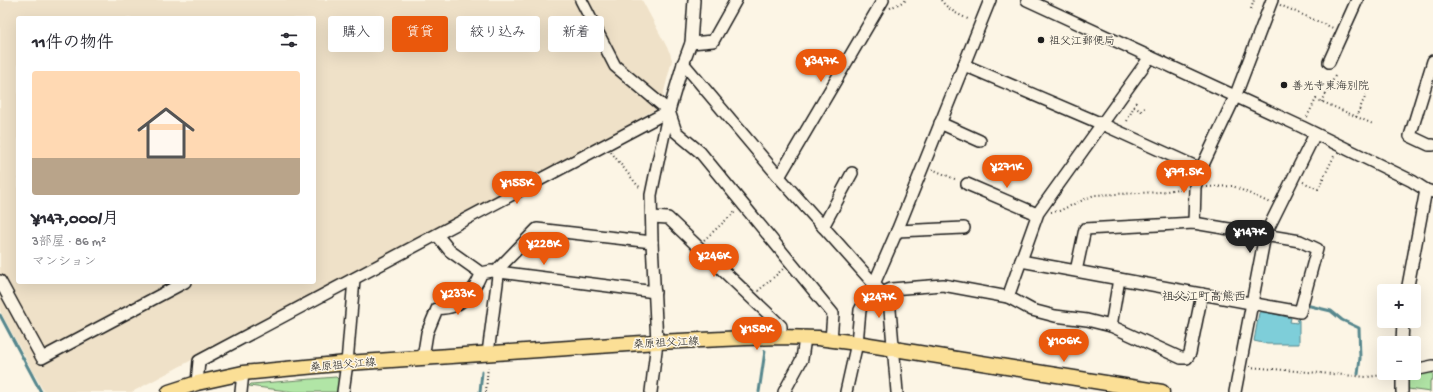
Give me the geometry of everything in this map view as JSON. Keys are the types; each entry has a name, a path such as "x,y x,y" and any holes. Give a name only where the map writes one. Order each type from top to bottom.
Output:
{"main road":[{"name":"桑原祖父江線","path":"169,392 197,383 243,373 347,363 656,342 781,337 857,343 1162,392"}],"street":[{"path":"581,0 615,66 669,111 676,132 700,152 833,314 831,340"},
{"path":"690,43 713,41 736,0"},
{"path":"846,392 857,343 860,310 874,284 897,231 990,0"},
{"path":"1027,0 1302,127 1412,181 1429,191 1409,284"},
{"path":"1194,223 1195,187 1201,169 1235,97 1272,0"},
{"path":"1329,62 1357,0"},
{"path":"651,392 656,342 651,195 669,111 690,43 692,1"},
{"path":"779,177 878,2"},
{"path":"1008,297 1038,214 1150,57"},
{"path":"1433,61 1410,136 1429,145 1433,145"},
{"path":"683,63 779,177 882,293 890,310 898,392"},
{"path":"964,65 1102,124 1201,169"},
{"path":"197,383 199,361 669,111"},
{"path":"940,123 980,141"},
{"path":"1235,392 1265,235 1315,134"},
{"path":"823,226 852,174"},
{"path":"967,184 1038,214"},
{"path":"652,217 668,218 781,326 781,337"},
{"path":"1020,261 1300,312 1317,249 1300,241 1194,223 1085,229 1076,271"},
{"path":"897,231 964,228"},
{"path":"488,353 499,268 537,229 652,242"},
{"path":"437,235 450,252 481,274"},
{"path":"481,274 491,271 655,292"},
{"path":"423,358 427,333 437,309 456,305 466,298 480,278 481,274"},
{"path":"343,392 354,279"},
{"path":"1111,326 1119,279"},
{"path":"0,280 42,358 181,284"},
{"path":"882,293 891,289 943,285 1008,297 1032,310 1055,316 1087,320 1111,326 1181,358 1187,358 1190,353 1202,294"},
{"path":"784,392 802,359 805,338"},
{"path":"1421,369 1433,366"},
{"path":"241,392 243,373"},
{"path":"1402,380 1402,392"}],"path":[{"path":"941,0 945,6 980,25"},
{"path":"1252,10 1254,0"},
{"path":"1272,0 1342,32"},
{"path":"1322,102 1335,76"},
{"path":"1356,117 1366,95"},
{"path":"1302,127 1316,99 1373,124"},
{"path":"1127,121 1136,102"},
{"path":"1134,107 1141,111 1145,107"},
{"path":"605,145 638,186 651,195"},
{"path":"1293,178 1318,189 1339,145"},
{"path":"923,166 967,184"},
{"path":"1038,214 1059,211 1094,195"},
{"path":"697,246 743,204"},
{"path":"751,298 791,262"},
{"path":"486,392 488,353"},
{"path":"1240,366 1367,377 1377,376"}],"shaded area":[{"path":"0,0 642,0 670,53 672,60 660,107 643,116 644,118 132,392 44,392 0,311"}],"green space":[{"path":"1433,369 1433,379 1430,381 1430,392 1408,389 1408,380 1421,380 1421,371"},
{"path":"336,377 340,381 338,392 295,392 249,386 251,384"}],"water":[{"path":"1262,311 1291,318 1290,322 1297,323 1298,319 1299,344 1267,344 1254,341 1259,313"}],"waterway":[{"path":"1306,305 1331,311 1342,320 1359,328 1360,358 1358,374"},
{"path":"0,315 41,392"},
{"path":"759,392 765,351"},
{"path":"480,392 482,372"}],"place":[{"name":"祖父江郵便局","path":"1041,40"},
{"name":"善光寺東海別院","path":"1284,85"}],"district":[{"name":"祖父江町高熊西","path":"1204,296"}]}
